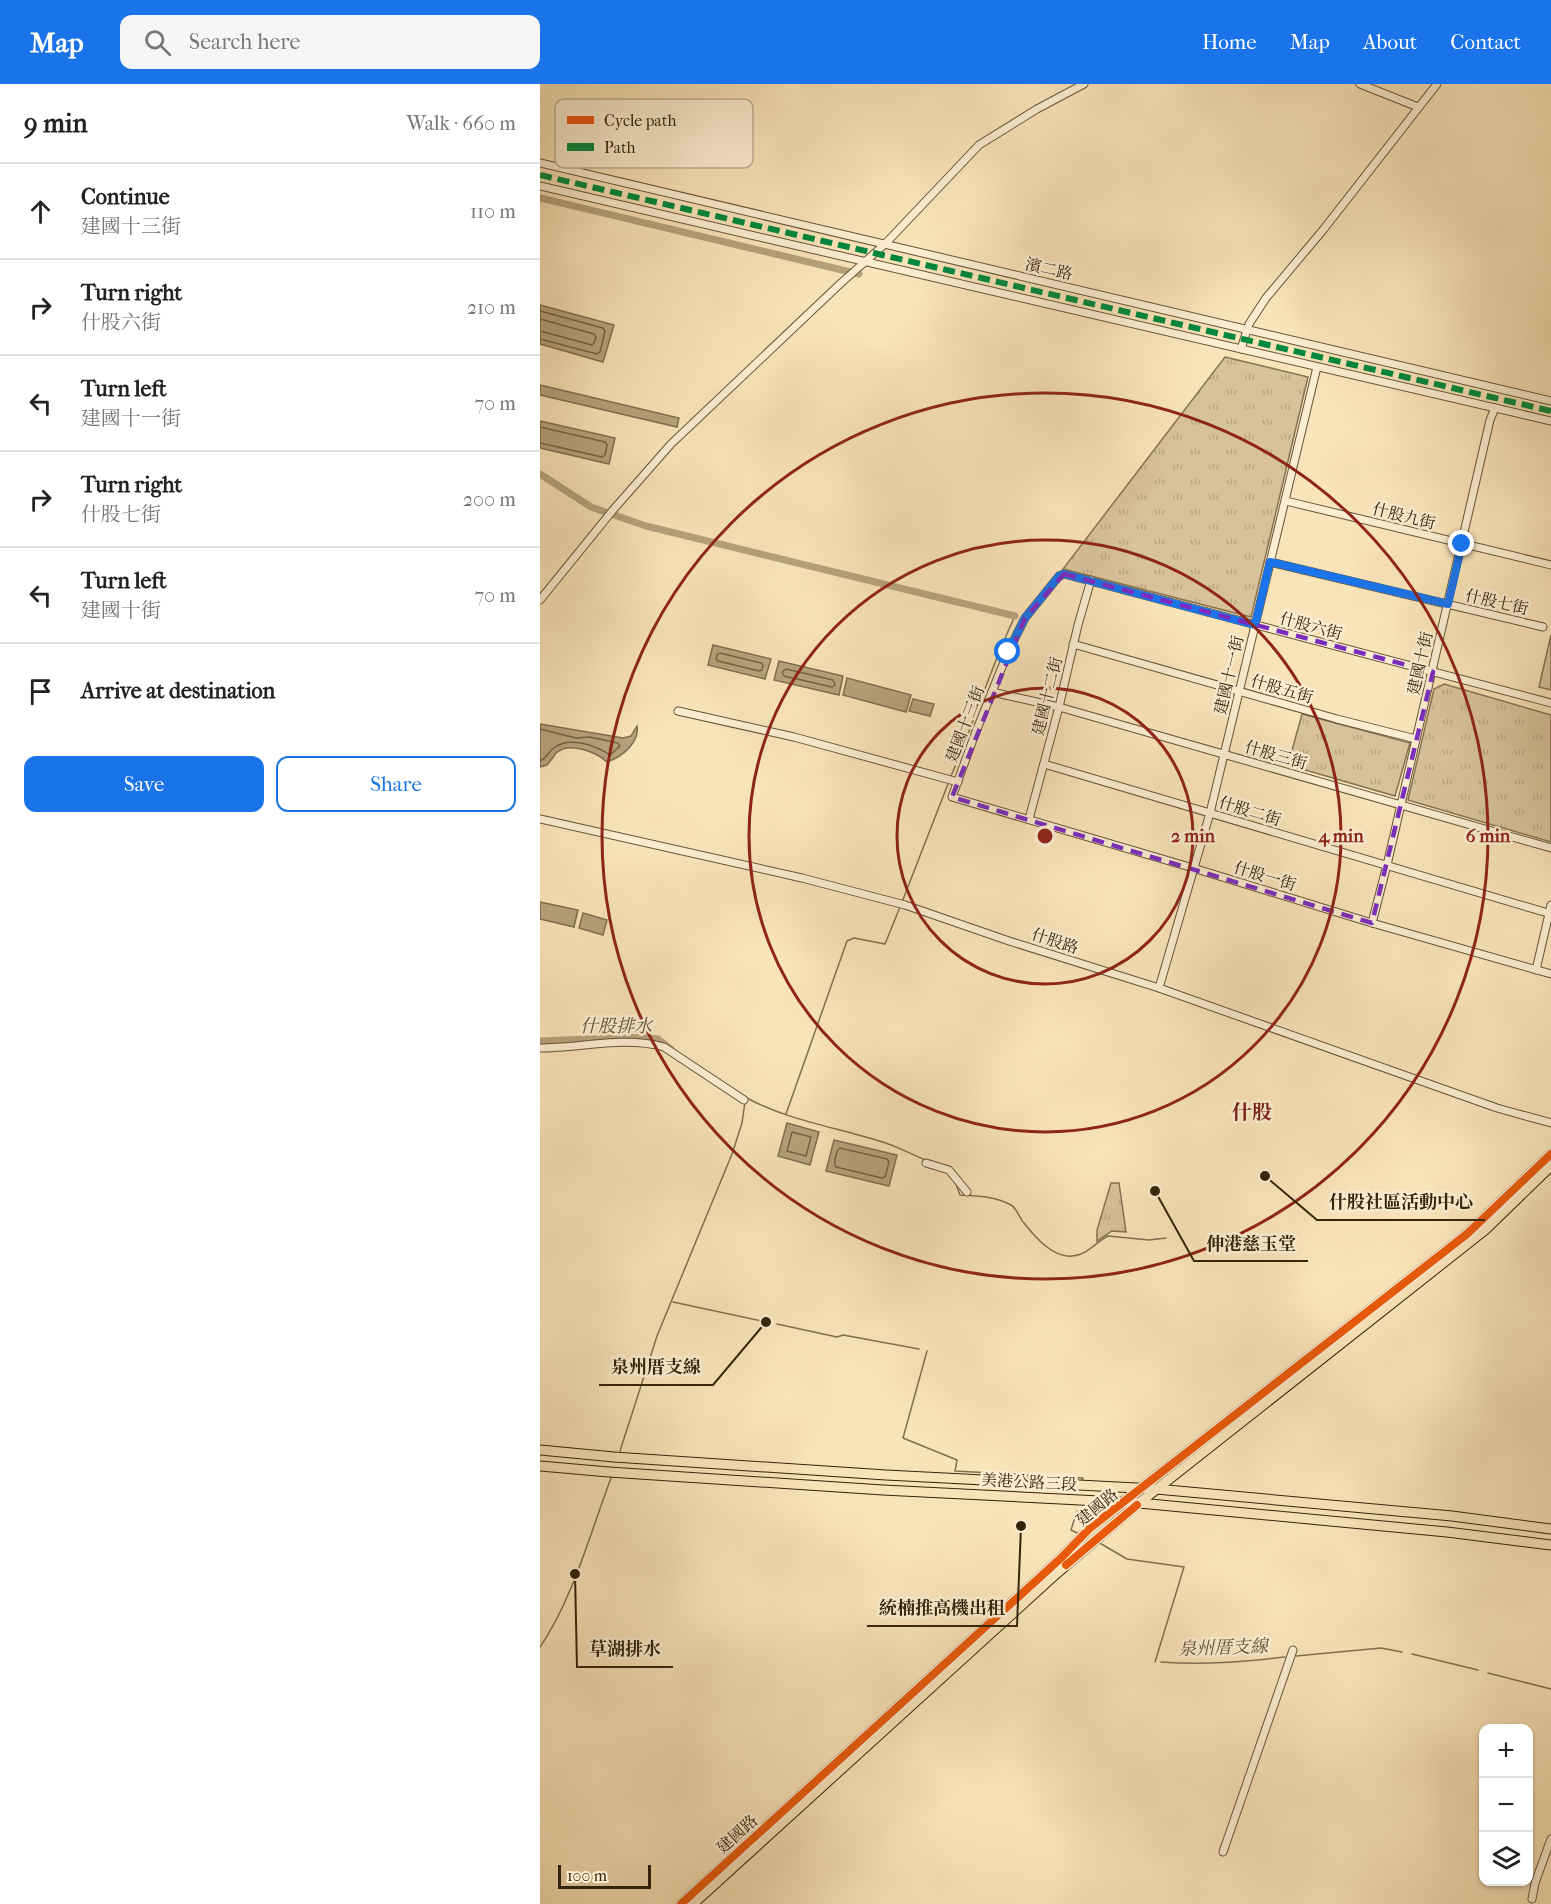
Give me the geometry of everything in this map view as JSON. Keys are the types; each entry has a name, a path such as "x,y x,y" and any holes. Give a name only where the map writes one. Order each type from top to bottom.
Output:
{"main road":[{"name":"建國路","path":"693,1904 1056,1574 1139,1503 1467,1234 1551,1154"},
{"name":"建國路","path":"681,1904 1061,1558 1090,1528 1485,1230 1551,1166"},
{"name":"美港公路三段","path":"540,1450 886,1475 1156,1489 1452,1516 1551,1529"},
{"name":"美港公路三段","path":"540,1466 883,1490 1139,1503 1447,1532 1551,1545"}],"street":[{"path":"540,600 613,510 671,444 885,244 979,145 1037,109 1084,84"},
{"path":"1360,84 1418,107"},
{"path":"1240,349 1246,329 1266,298 1323,230 1437,84"},
{"name":"濱二路","path":"540,163 555,167"},
{"name":"濱二路","path":"561,168 1551,401"},
{"path":"540,186 1551,422"},
{"name":"建國十一街","path":"1159,988 1210,813 1317,367"},
{"name":"建國十街","path":"1371,923 1387,866 1490,420 1495,408"},
{"name":"什股九街","path":"1286,501 1551,565"},
{"name":"什股七街","path":"1270,562 1543,627"},
{"name":"什股六街","path":"1064,574 1551,703"},
{"name":"建國十三街","path":"952,797 1008,652 1025,618 1059,576 1064,574"},
{"name":"建國十二街","path":"1029,819 1091,580"},
{"name":"什股五街","path":"1073,644 1416,739"},
{"name":"什股三街","path":"992,692 1059,707 1551,848"},
{"path":"678,711 794,737 958,782"},
{"name":"什股二街","path":"1044,764 1550,914"},
{"name":"什股一街","path":"952,797 1371,923 1551,974"},
{"name":"什股路","path":"540,819 802,878 905,905 1159,988 1497,1108 1551,1123"},
{"path":"1536,970 1551,905"},
{"path":"540,1048 651,1043 664,1047 744,1100"},
{"path":"926,1163 949,1170 967,1192"},
{"path":"1223,1852 1293,1650"},
{"path":"1532,1899 1535,1883 1551,1839"}],"highlighted area":[{"path":"1064,574 1433,672 1372,923 952,797 1025,618"}],"green space":[{"path":"1225,357 1308,377 1251,617 1063,569"},
{"path":"1551,635 1551,690 1539,687"},
{"path":"1444,684 1551,715 1551,842 1408,800 1434,689"},
{"path":"1302,714 1410,743 1395,796 1288,765"},
{"path":"1111,1183 1119,1183 1126,1232 1112,1231 1097,1241 1097,1230"}],"water":[{"path":"540,305 614,325 603,362 540,344"},
{"path":"540,385 679,418 677,427 540,395"},
{"path":"540,421 615,438 609,464 540,448"},
{"path":"713,645 771,659 765,679 708,665"},
{"path":"779,661 843,676 839,695 774,680"},
{"path":"847,678 911,695 906,712 843,695"},
{"path":"913,699 934,704 930,716 909,711"},
{"path":"540,724 623,738 631,736 637,726 637,732 629,748 607,762 582,749 568,748 556,753 547,765 540,767"},
{"path":"540,902 578,910 574,927 540,919"},
{"path":"583,913 607,920 603,935 579,928"},
{"path":"787,1123 819,1132 810,1165 778,1156"},
{"path":"834,1140 897,1155 889,1186 826,1171"}],"waterway":[{"path":"540,198 859,274"},
{"path":"540,474 591,507 646,526 1015,616"},
{"path":"951,776 1015,616"},
{"path":"902,902 948,784"},
{"path":"786,1114 847,941 854,938 885,944 900,907"},
{"name":"什股排水","path":"540,1041 638,1037 658,1039 671,1049"},
{"path":"747,1098 778,1112 885,1143 926,1160"},
{"path":"620,1451 657,1336 732,1154 742,1123 745,1102"},
{"path":"955,1181 960,1195 992,1198 1011,1205 1039,1240 1051,1250 1065,1256 1088,1251 1108,1236 1149,1240 1166,1238"},
{"name":"泉州厝支線","path":"673,1302 766,1322"},
{"name":"泉州厝支線","path":"777,1324 837,1337 843,1335 919,1349"},
{"name":"泉州厝支線","path":"927,1351 903,1438 957,1460 955,1471 1083,1478 1082,1480"},
{"path":"540,1647 562,1609 611,1478"},
{"name":"泉州厝支線","path":"1077,1511 1071,1530 1079,1534"},
{"name":"泉州厝支線","path":"1098,1542 1127,1559 1184,1567 1155,1662"},
{"name":"泉州厝支線","path":"1296,1656 1381,1648 1402,1652"},
{"name":"泉州厝支線","path":"1412,1654 1478,1670"},
{"name":"泉州厝支線","path":"1161,1662 1223,1662 1285,1657"},
{"name":"泉州厝支線","path":"1488,1673 1551,1689"}],"marked path":[{"path":"540,175 1551,411"}],"cycle path":[{"path":"681,1904 1061,1558 1090,1528 1467,1234 1551,1154"},
{"path":"1066,1565 1137,1505"}],"place":[{"name":"什股社區活動中心","path":"1265,1176"},
{"name":"伸港慈玉堂","path":"1155,1191"},
{"name":"泉州厝支線","path":"766,1322"},
{"name":"統楠推高機出租","path":"1021,1526"},
{"name":"草湖排水","path":"575,1574"}],"district":[{"name":"什股","path":"1252,1112"}],"route":[{"path":"1008,652 1025,618 1059,576 1064,574 1255,625 1270,562 1448,604 1462,544"}]}
